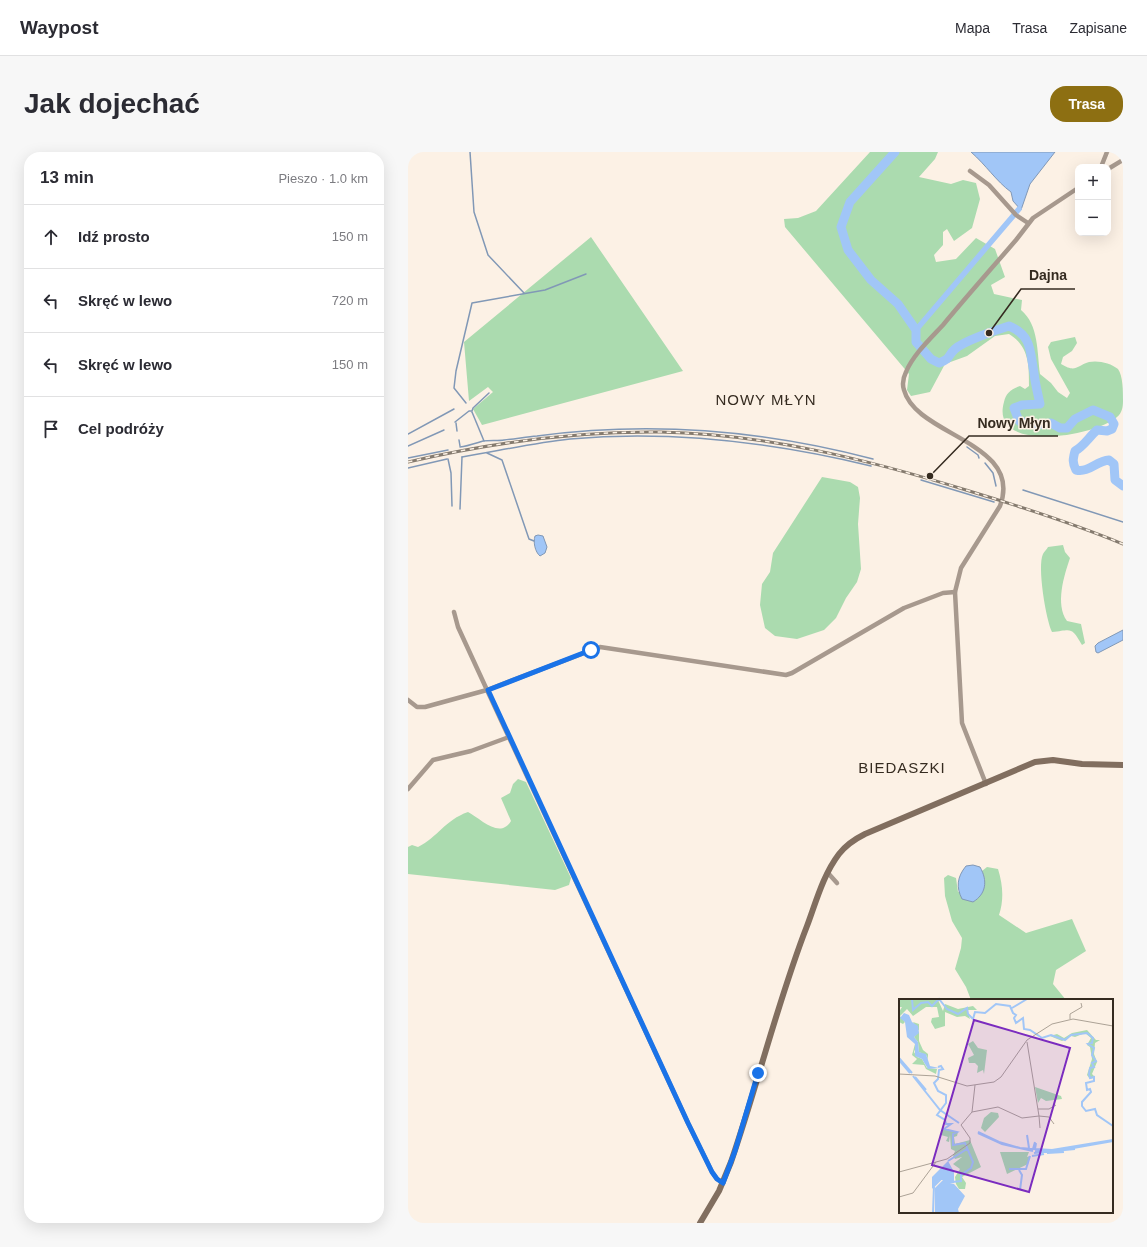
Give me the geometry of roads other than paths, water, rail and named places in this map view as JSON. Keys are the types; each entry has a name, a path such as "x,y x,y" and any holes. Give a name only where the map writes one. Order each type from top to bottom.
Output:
{"main road":[{"path":"700,1223 723,1183 735,1151 787,978 828,873 842,850 859,837 1042,761 1053,760 1082,764 1123,765"}],"street":[{"path":"1102,164 1107,152"},
{"path":"1111,167 1123,160"},
{"path":"970,171 989,185 1016,216 1028,223"},
{"path":"986,784 962,723 955,592 961,568 1000,506 1003,495 1002,481 996,467 988,457 916,410 909,403 903,389 903,379 906,371 930,340 1016,240 1028,223 1041,211 1075,190"},
{"path":"408,700 417,707 425,707 488,690 600,647 786,675 792,673 904,608 943,592 955,592"},
{"path":"454,612 458,627 688,1123 712,1172 717,1179 723,1183"},
{"path":"408,789 433,760 471,751 509,737"},
{"path":"828,873 837,883"}],"water":[{"path":"971,152 1055,152 1030,184 1021,210 1013,201 1011,192"},
{"path":"538,535 543,536 547,547 545,553 540,556 534,544 534,538"},
{"path":"1123,630 1123,640 1098,653 1096,652 1095,646 1098,643"},
{"path":"973,865 980,867 983,872 985,882 981,895 973,902 962,899 958,882 966,866"}],"waterway":[{"path":"470,152 474,212 488,255 524,293"},
{"path":"895,152 850,202 841,227 848,250 871,280 898,304 916,330 916,342 931,359 939,363 948,358 959,346 996,330 1009,326 1022,334 1029,345 1040,404 1022,405 1014,408 1019,421 1036,425 1051,423 1060,428 1067,428 1075,419 1093,410 1110,417 1114,424 1112,429 1107,431 1097,430 1081,447 1075,451 1073,463 1076,470 1085,470 1100,462 1109,460 1114,464 1115,480 1123,486"},
{"path":"916,330 1019,209"},
{"path":"466,403 454,388 456,371 472,303 545,290 586,274"},
{"path":"455,422 469,411 472,411 473,408 489,393"},
{"path":"408,434 454,409"},
{"path":"472,412 484,441"},
{"path":"456,423 457,431"},
{"path":"460,447 483,441 579,431 664,429 706,431 790,441 873,459"},
{"path":"408,446 444,430"},
{"path":"462,457 570,439 646,436 722,440 797,450 871,466"},
{"path":"459,440 460,446"},
{"path":"967,447 978,455 979,458"},
{"path":"408,458 448,450"},
{"path":"487,453 502,460 529,539 534,541"},
{"path":"460,509 462,457"},
{"path":"408,468 447,459"},
{"path":"448,459 451,473 452,506"},
{"path":"985,463 993,473 996,486"},
{"path":"921,480 994,502"},
{"path":"1023,490 1123,522"}],"railway":[{"path":"408,462 470,449 565,436 628,432 660,432 738,438 815,450 891,468 1026,509 1123,544"}],"place":[{"name":"Dajna","path":"989,333"},
{"name":"Nowy Młyn","path":"930,476"}],"district":[{"name":"NOWY MŁYN","path":"766,400"},
{"name":"BIEDASZKI","path":"902,768"}]}
